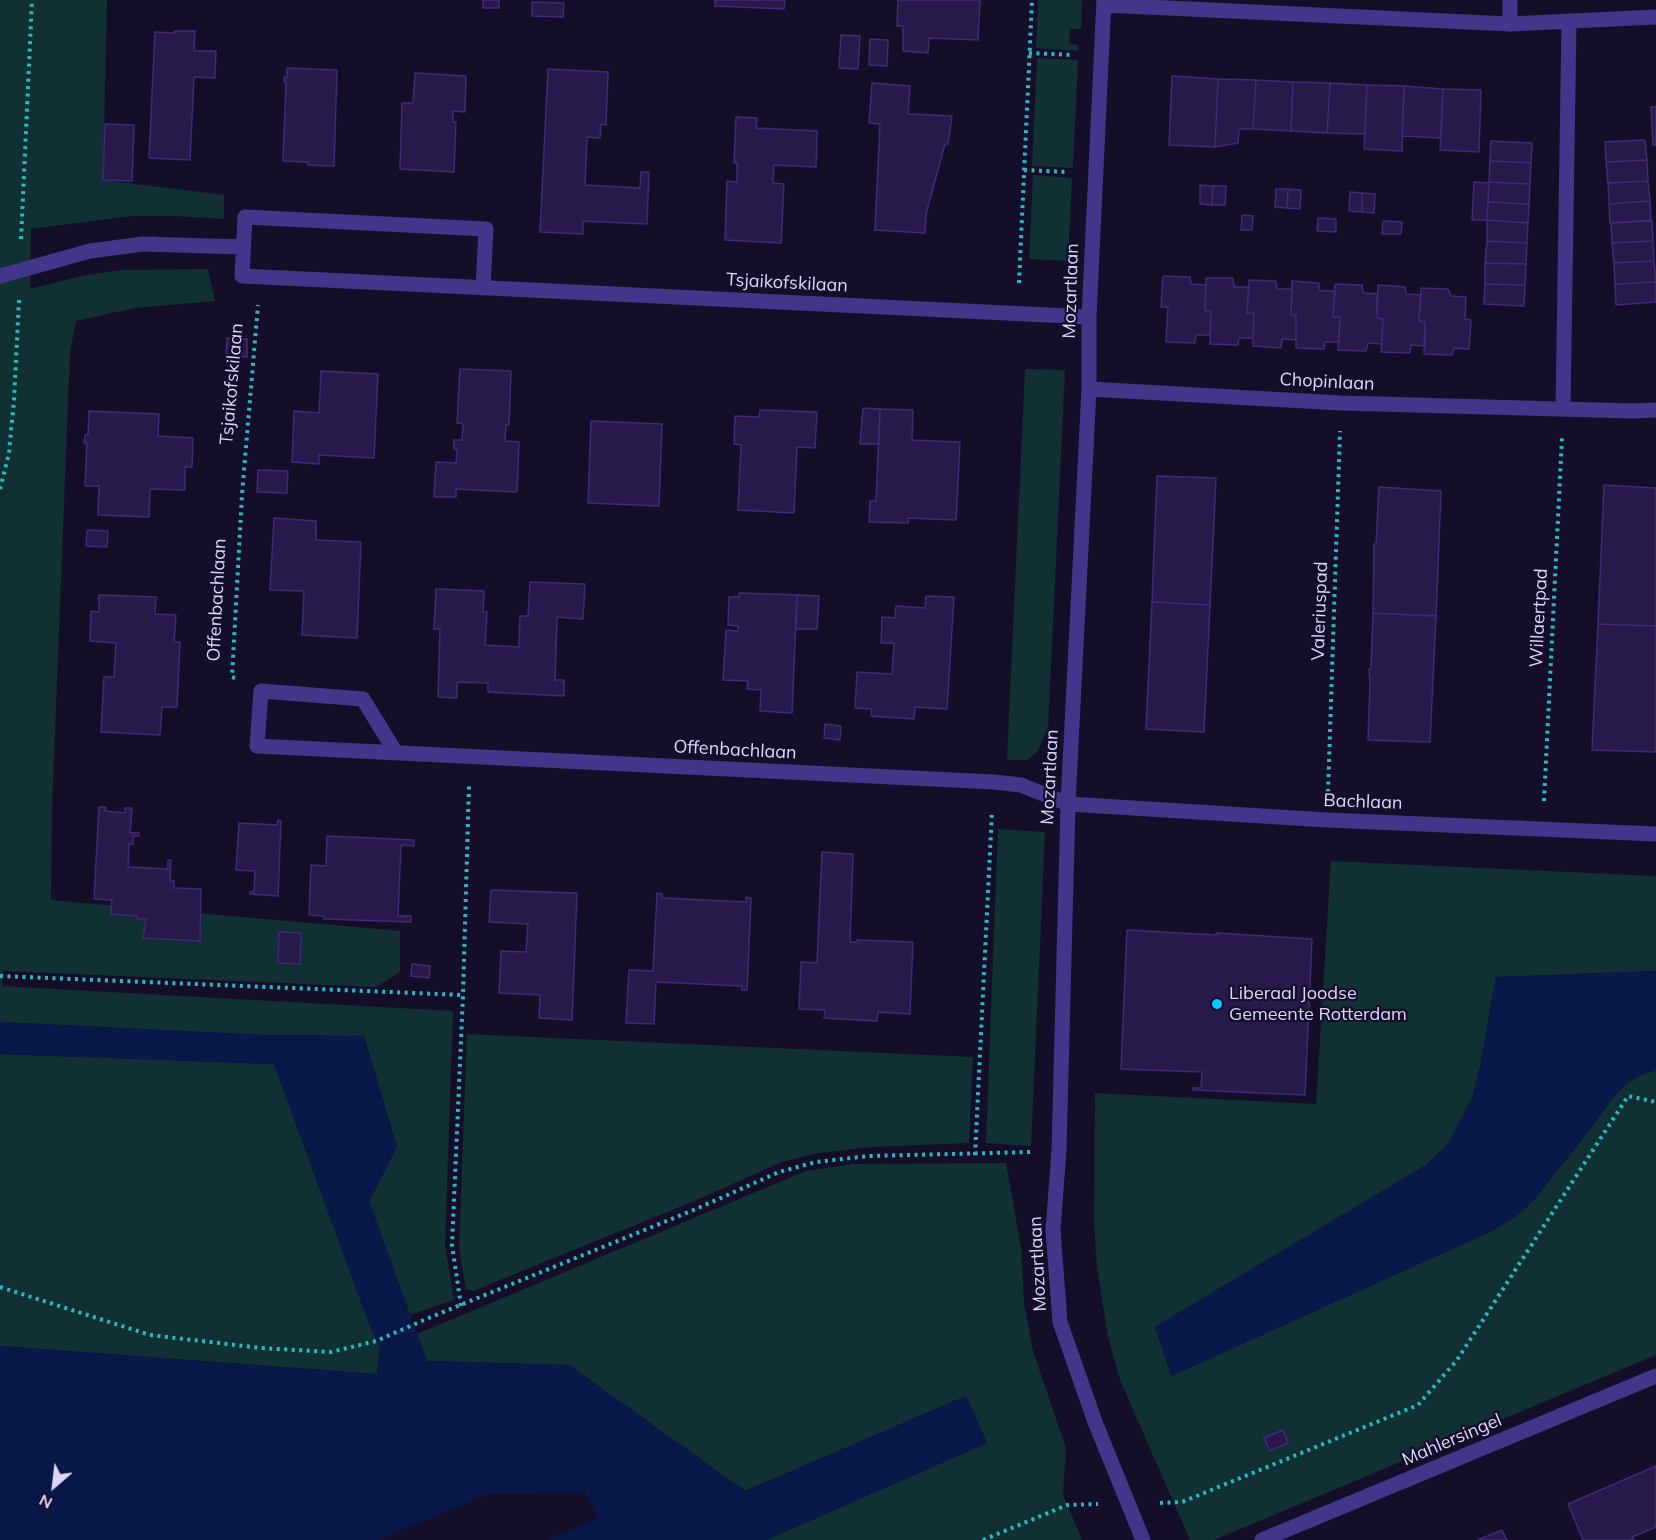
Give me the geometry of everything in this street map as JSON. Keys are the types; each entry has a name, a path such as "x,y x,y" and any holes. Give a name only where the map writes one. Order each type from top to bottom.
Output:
{"street":[{"path":"1510,0 1510,24"},
{"path":"1104,3 1510,24 1656,17"},
{"name":"Mozartlaan","path":"1104,3 1089,317 1089,389 1068,804 1059,1150 1053,1230 1060,1322 1095,1422 1143,1540"},
{"path":"1563,409 1569,21"},
{"path":"258,277 242,276 245,217 486,229 483,288"},
{"path":"0,276 90,251 143,244 243,247"},
{"name":"Tsjaikofskilaan","path":"258,277 1089,317"},
{"name":"Chopinlaan","path":"1089,389 1341,403 1656,410"},
{"path":"261,691 363,699 396,753"},
{"name":"Offenbachlaan","path":"261,691 257,746 1022,784 1068,804"},
{"name":"Bachlaan","path":"1068,804 1327,820 1656,834"},
{"name":"Mahlersingel","path":"1262,1540 1656,1376"}],"path":[{"path":"0,489 9,453 14,400 32,0"},
{"path":"1017,314 1032,0"},
{"path":"1029,53 1101,56"},
{"path":"1024,170 1096,174"},
{"name":"Tsjaikofskilaan","path":"242,494 258,277"},
{"name":"Valeriuspad","path":"1327,820 1341,403"},
{"name":"Willaertpad","path":"1542,828 1563,409"},
{"name":"Offenbachlaan","path":"242,494 232,677 261,691"},
{"path":"461,1305 452,1245 470,757"},
{"path":"975,1155 994,783"},
{"path":"0,976 463,995"},
{"path":"983,1540 1067,1504 1182,1502 1418,1405 1457,1360 1628,1096 1656,1102"},
{"path":"0,1287 150,1335 261,1348 331,1352 376,1341 696,1209 779,1172 816,1162 869,1156 975,1155 1059,1150"}],"green space":[{"path":"0,0 107,0 103,180 224,195 224,219 132,216 31,229 30,289 81,276 121,270 208,269 215,301 135,308 76,321 70,352 52,808 51,900 400,931 400,972 376,987 3,971 2,986 453,1011 445,1244 454,1300 410,1315 369,1201 397,1147 364,1036 264,1035 0,1022"},
{"path":"1038,0 1082,0 1081,29 1070,29 1069,44 1078,45 1078,51 1036,48"},
{"path":"1037,58 1078,60 1073,168 1032,166"},
{"path":"1033,175 1072,178 1068,261 1029,259"},
{"path":"1025,369 1065,370 1048,728 1037,752 1027,760 1007,760"},
{"path":"998,829 1045,832 1031,1146 986,1143"},
{"path":"1331,861 1656,876 1656,971 1496,977 1480,1067 1472,1098 1449,1143 1426,1165 1155,1327 1171,1375 1492,1231 1515,1217 1534,1200 1611,1100 1626,1084 1641,1075 1656,1070 1656,1355 1214,1540 1190,1540 1120,1380 1108,1337 1097,1268 1094,1224 1095,1093 1316,1104"},
{"path":"467,1034 973,1057 969,1143 872,1147 818,1153 782,1162 699,1199 473,1291 466,1289 459,1248"},
{"path":"0,1054 274,1064 368,1321 380,1348 377,1374 0,1346"},
{"path":"1006,1163 1021,1247 1024,1304 1033,1351 1066,1448 1063,1495 1082,1540 766,1540 987,1443 966,1396 745,1491 569,1365 427,1361 417,1334 806,1171 854,1164"}],"water":[{"path":"1656,971 1656,1070 1641,1075 1626,1084 1611,1100 1534,1200 1515,1217 1492,1231 1172,1376 1155,1327 1426,1165 1449,1143 1472,1098 1480,1067 1496,977"},
{"path":"0,1022 264,1035 364,1036 397,1147 369,1201 427,1361 569,1365 745,1491 966,1396 987,1443 766,1540 548,1540 598,1518 586,1493 489,1494 378,1540 0,1540 0,1346 377,1374 380,1348 368,1321 274,1064 0,1054"}],"building":[{"path":"483,0 499,0 499,8 483,8"},
{"path":"715,0 785,0 784,9 715,6"},
{"path":"898,0 980,0 978,40 929,38 928,53 903,51 903,26 897,26"},
{"path":"532,2 564,3 563,17 532,16"},
{"path":"174,31 195,31 194,51 216,51 215,78 194,77 190,160 149,158 155,32 174,33"},
{"path":"841,35 860,36 858,69 839,68"},
{"path":"870,39 888,40 887,66 869,65"},
{"path":"287,68 337,70 334,166 283,161 286,82 284,82 284,77 287,78"},
{"path":"548,69 608,72 606,125 601,124 600,138 587,137 585,185 640,188 641,172 649,172 647,224 583,221 583,234 540,232"},
{"path":"415,73 466,76 465,112 453,111 453,122 456,122 454,172 400,169 402,103 413,103"},
{"path":"1172,76 1218,79 1215,147 1169,145"},
{"path":"1218,79 1256,80 1253,129 1239,129 1238,143 1215,147"},
{"path":"1256,80 1293,82 1291,131 1253,129"},
{"path":"1293,82 1330,83 1327,133 1291,131"},
{"path":"872,83 910,86 908,114 952,116 948,144 945,144 926,214 925,233 875,230 880,124 869,123"},
{"path":"1330,83 1367,85 1365,134 1327,133"},
{"path":"1367,85 1404,86 1402,151 1364,149"},
{"path":"1404,86 1443,89 1441,138 1402,136"},
{"path":"1443,89 1481,90 1479,152 1440,150"},
{"path":"1651,107 1656,107 1656,145 1653,145"},
{"path":"736,117 757,118 756,128 817,131 816,167 774,165 773,183 784,184 781,243 725,240 727,181 737,182 737,163 734,163"},
{"path":"105,124 134,125 132,181 103,180"},
{"path":"1645,140 1647,160 1606,162 1605,142"},
{"path":"1491,141 1532,143 1531,163 1490,161"},
{"path":"1647,160 1648,181 1608,183 1606,162"},
{"path":"1490,161 1531,163 1530,184 1489,182"},
{"path":"1648,181 1650,201 1609,204 1608,183"},
{"path":"1474,182 1489,183 1487,220 1472,220"},
{"path":"1489,182 1530,184 1529,204 1488,202"},
{"path":"1200,185 1213,186 1212,205 1200,204"},
{"path":"1213,186 1226,186 1225,205 1212,205"},
{"path":"1276,189 1288,189 1287,208 1275,207"},
{"path":"1288,189 1301,190 1300,209 1287,208"},
{"path":"1350,192 1362,193 1362,212 1349,211"},
{"path":"1362,193 1375,194 1374,213 1362,212"},
{"path":"1650,201 1651,221 1610,223 1609,204"},
{"path":"1488,202 1529,204 1528,223 1487,220"},
{"path":"1242,215 1253,216 1252,230 1241,230"},
{"path":"1318,218 1336,219 1336,232 1317,231"},
{"path":"1487,220 1528,223 1527,243 1487,241"},
{"path":"1652,220 1653,241 1612,243 1611,223"},
{"path":"1383,221 1402,222 1401,234 1382,234"},
{"path":"1487,241 1527,243 1526,264 1485,263"},
{"path":"1653,241 1654,261 1614,263 1612,243"},
{"path":"1654,261 1656,282 1615,284 1614,263"},
{"path":"1485,263 1526,264 1525,285 1485,284"},
{"path":"1163,276 1190,277 1191,284 1206,285 1205,311 1211,311 1210,335 1196,335 1195,343 1166,342 1168,307 1161,307"},
{"path":"1206,278 1233,278 1234,287 1249,287 1247,313 1254,313 1253,338 1239,338 1238,345 1210,344 1211,311 1205,311"},
{"path":"1249,280 1276,281 1277,289 1292,289 1291,315 1296,315 1296,340 1282,339 1281,348 1253,346 1254,313 1247,313"},
{"path":"1292,281 1319,283 1320,291 1335,291 1333,317 1340,317 1339,342 1325,342 1324,349 1296,348 1296,315 1291,315"},
{"path":"1656,282 1656,302 1616,305 1615,284"},
{"path":"1335,284 1362,285 1363,293 1377,294 1377,318 1383,319 1382,344 1368,343 1366,351 1338,350 1340,317 1333,317"},
{"path":"1485,284 1525,285 1524,306 1484,304"},
{"path":"1378,285 1405,287 1406,294 1421,295 1419,321 1425,322 1425,346 1411,345 1410,353 1381,352 1383,319 1377,318"},
{"path":"1421,288 1448,289 1451,296 1466,297 1465,319 1471,320 1469,349 1454,348 1452,355 1424,354 1425,322 1419,321"},
{"path":"227,338 247,339 247,357 226,356"},
{"path":"460,369 511,371 509,425 506,425 505,441 519,442 517,492 456,489 456,497 434,497 436,462 456,463 457,450 454,449 454,440 462,440 463,424 457,423"},
{"path":"321,371 378,374 374,458 319,455 319,464 292,462 294,411 319,413"},
{"path":"863,408 880,409 879,444 860,444"},
{"path":"880,409 913,410 912,440 960,442 956,520 908,518 908,523 869,522 870,501 876,501"},
{"path":"760,410 817,412 815,448 797,447 794,513 738,510 741,445 734,444 735,416 759,417"},
{"path":"89,411 159,414 158,436 193,438 192,467 185,467 185,490 150,489 149,517 98,515 99,486 85,486 87,443 84,443 85,435 88,435"},
{"path":"591,421 662,424 659,506 588,503"},
{"path":"258,470 288,471 287,493 257,492"},
{"path":"1157,476 1216,478 1210,605 1152,602"},
{"path":"1604,485 1656,488 1656,626 1598,624"},
{"path":"1379,487 1441,491 1436,616 1373,613 1374,544 1376,544"},
{"path":"274,518 316,521 316,540 361,542 357,638 302,635 304,591 270,590"},
{"path":"87,530 108,531 107,547 86,546"},
{"path":"530,582 585,584 583,619 557,617 555,680 564,680 564,696 488,692 488,683 457,682 457,698 438,697 440,629 434,629 436,589 484,591 483,612 487,612 485,645 519,647 520,616 528,616"},
{"path":"739,593 797,595 792,713 760,711 761,690 747,689 748,681 723,680 726,630 738,631 738,626 728,625 729,597 739,597"},
{"path":"99,595 156,597 155,614 176,615 174,642 180,642 177,707 162,707 160,735 101,732 104,677 114,677 116,643 90,641 91,611 99,612"},
{"path":"797,595 819,596 817,629 796,629"},
{"path":"926,596 954,597 947,709 915,707 914,719 871,716 872,709 855,708 857,672 892,674 894,643 881,643 882,617 895,618 896,606 925,608"},
{"path":"1152,602 1210,605 1204,732 1146,729"},
{"path":"1373,613 1436,616 1430,742 1368,740"},
{"path":"1598,624 1656,626 1656,752 1592,750"},
{"path":"825,724 841,726 840,740 824,738"},
{"path":"99,807 106,807 105,811 125,813 125,808 132,808 130,833 139,833 139,836 133,836 133,844 129,844 128,867 168,869 168,860 171,860 170,881 174,881 174,888 201,889 200,941 143,938 146,919 111,914 112,900 94,899"},
{"path":"278,820 281,821 278,896 250,894 254,892 255,871 236,870 239,823 277,825"},
{"path":"327,836 414,840 414,846 401,845 398,916 411,916 411,922 324,919 324,916 309,915 311,865 326,866"},
{"path":"822,852 853,854 850,942 857,942 857,940 913,942 910,1014 878,1012 877,1021 824,1018 825,1010 799,1009 801,962 817,963"},
{"path":"491,890 577,893 572,1020 539,1018 540,995 499,993 501,951 526,952 528,924 489,922"},
{"path":"657,893 662,894 662,898 746,902 746,897 751,898 747,990 742,990 742,986 656,982 654,1024 626,1023 629,970 653,971"},
{"name":"Liberaal Joodse Gemeente Rotterdam","path":"1127,930 1312,939 1305,1095 1193,1090 1193,1088 1201,1088 1202,1072 1121,1069"},
{"path":"279,932 301,933 300,964 278,963"},
{"path":"412,964 430,966 429,978 411,976"},
{"path":"1283,1430 1288,1443 1270,1451 1264,1438"},
{"path":"1656,1466 1656,1527 1632,1537 1634,1540 1583,1540 1568,1504"},
{"path":"1502,1530 1507,1540 1478,1540"}],"place":[{"name":"Liberaal Joodse Gemeente Rotterdam","path":"1217,1004"}]}
